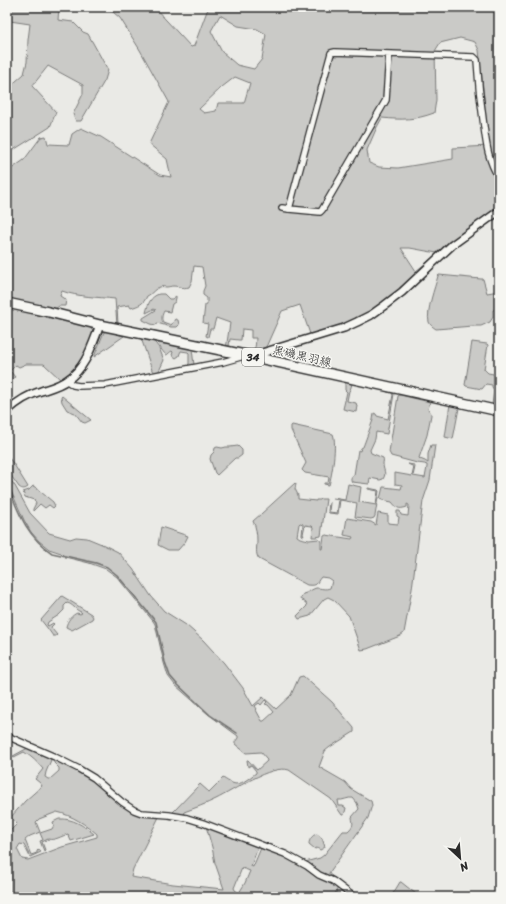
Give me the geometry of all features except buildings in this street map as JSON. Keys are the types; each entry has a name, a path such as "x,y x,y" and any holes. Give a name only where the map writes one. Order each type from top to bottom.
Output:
{"main road":[{"name":"黒磯黒羽線","path":"7,303 100,325 499,411"}],"street":[{"path":"289,209 331,53 335,52 474,57 477,60 486,144 493,168 499,178"},
{"path":"282,208 320,212 322,210 386,100 389,54"},
{"path":"67,381 78,386 105,385 223,362 344,328 371,315 402,292 452,245 499,211"},
{"path":"7,411 26,397 55,387 67,381 74,375 88,357 100,325"},
{"path":"7,736 79,769 94,778 122,802 134,810 142,813 187,818 204,823 279,852 307,866 319,875 333,881 354,897"}],"shaded area":[{"path":"7,7 59,7 58,20 73,22 83,32 88,34 108,70 105,80 81,121 76,121 73,114 83,94 83,85 48,66 32,86 56,112 50,127 7,154 7,89 24,74 27,62 30,24 10,21 7,25"},
{"path":"107,7 154,7 191,47 194,46 207,11 210,7 499,7 499,208 440,252 437,253 410,248 401,248 416,271 431,259 432,260 397,293 382,305 356,321 311,335 300,305 282,311 266,347 252,353 249,351 253,350 256,338 251,338 251,330 242,329 241,340 230,339 229,346 234,350 226,349 230,323 216,318 213,329 210,329 208,337 206,336 208,324 203,323 207,298 203,295 205,286 202,267 194,266 192,281 189,287 161,287 147,296 139,305 131,308 129,305 117,307 117,325 115,299 81,296 62,291 60,296 66,300 65,306 59,306 55,309 7,299 7,172 24,160 41,137 46,136 48,144 69,145 72,134 81,128 101,137 160,175 171,177 167,159 149,144 169,102 120,18","holes":["220,15 238,26 257,29 266,34 262,59 254,69 237,65 222,52 211,31","460,38 475,42 479,50 489,146 453,148 453,159 398,168 379,167 369,163 367,150 382,118 408,119 434,113 436,100 435,51 440,43","235,77 250,83 244,103 218,103 216,111 204,113 199,109"]},
{"path":"439,275 483,279 487,293 499,291 499,309 493,310 493,317 490,322 481,326 436,329 432,326 428,317 433,292"},
{"path":"159,294 164,294 169,299 176,296 170,312 164,311 162,318 163,322 171,325 175,319 178,320 179,325 177,327 157,323 156,325 151,324 143,320 143,318 156,310 154,309 146,313 150,301 153,297"},
{"path":"7,306 90,327 94,333 93,338 79,365 61,380 44,364 26,364 19,367 16,365 10,371 15,377 11,380 7,376"},
{"path":"107,331 124,336 94,357 104,332"},
{"path":"141,338 153,340 159,348 164,360 159,371 153,373"},
{"path":"157,341 192,349 194,365 177,369 189,364 189,353 181,351 179,356 176,358 172,355 172,351 166,355"},
{"path":"472,342 488,345 484,369 488,373 499,375 499,409 492,405 494,390 492,385 486,384 482,389 465,385"},
{"path":"345,382 352,384 347,401 356,403 356,412 343,409 347,392 345,390"},
{"path":"387,391 393,392 394,394 387,434 376,432 375,439 370,450 371,453 383,458 385,473 384,477 380,480 370,478 369,484 352,482 351,478 354,475 358,450 360,451 363,447 373,420 374,413 377,416 388,419 393,395"},
{"path":"400,395 430,402 428,409 431,415 427,435 419,458 428,463 428,454 431,445 435,445 430,480 423,501 412,589 404,633 400,636 361,650 349,616 334,600 328,597 324,599 310,616 299,619 297,616 307,606 306,603 300,599 303,594 316,588 330,588 332,581 328,578 321,577 315,585 307,585 259,559 257,553 256,531 253,521 295,483 298,499 316,501 326,499 321,536 312,537 313,527 305,525 304,536 302,535 303,524 300,523 297,536 309,540 319,539 321,542 321,549 324,536 326,535 352,539 353,537 344,535 347,518 371,522 376,525 378,513 388,515 388,523 398,524 399,517 397,516 397,511 400,511 401,515 408,516 409,505 407,504 407,507 400,508 392,502 380,499 383,487 401,489 402,485 395,484 395,473 412,476 414,467 408,464 414,465 415,467 413,476 425,478 427,465 391,456 389,452 398,396"},
{"path":"62,396 91,420 85,423 82,422 75,413 67,410 62,402"},
{"path":"450,404 458,406 459,408 453,439 445,437"},
{"path":"292,425 333,434 333,467 329,485 324,483 328,483 329,477 305,473 302,470 306,463 291,430"},
{"path":"238,446 242,450 242,455 235,458 217,475 210,459 215,448"},
{"path":"7,456 28,487 22,489 19,487 7,470"},
{"path":"7,475 30,513 49,533 70,539 76,537 87,538 118,552 133,569 151,596 164,611 186,625 203,640 224,663 243,688 253,706 263,697 276,709 291,695 299,677 303,676 332,702 354,728 354,732 325,751 319,767 345,782 351,789 371,801 372,805 368,818 329,873 339,881 334,897 7,897 7,834 17,824 11,817 25,801 42,786 35,779 43,769 39,764 24,752 14,757 13,756 28,748 49,757 51,760 45,777 48,779 59,771 59,768 54,763 55,759 78,769 141,814 159,817 133,869 131,877 173,884 224,889 215,863 206,826 258,846 251,866 253,867 261,848 305,862 320,858 324,855 343,831 348,831 352,826 352,817 359,809 353,798 338,800 339,806 346,808 344,815 342,815 331,799 289,770 281,769 262,774 212,801 184,812 182,816 173,815 173,812 200,784 209,792 223,778 235,784 242,783 256,773 251,765 248,767 247,760 257,770 267,761 266,758 261,752 246,753 235,744 238,736 208,714 175,685 168,676 155,624 117,577 106,569 65,557 61,553 49,549 39,541 31,532 24,520 7,482","holes":["265,700 267,702 265,704 268,705 274,712 262,721 255,706 259,703 261,705","57,812 62,813 84,824 97,834 97,837 62,847 28,860 22,859 17,849 20,844 24,845 30,857 41,852 39,849 37,853 31,855 25,840 40,832 36,822 39,819","242,868 250,871 239,893 234,888"]},
{"path":"348,484 361,487 359,502 376,505 378,491 368,488 379,491 374,518 355,517 357,503 340,500 338,514 329,513 328,511 330,503 329,512 337,513 339,500 333,498 345,500"},
{"path":"33,486 53,502 55,506 53,508 49,505 45,508 40,504 33,511 36,503 34,500 25,497 23,492 29,490"},
{"path":"161,527 188,536 178,550 168,550 158,545"},
{"path":"62,596 91,614 93,617 72,630 66,627 73,615 82,613 67,603 64,606 64,610 59,615 48,622 48,626 53,623 54,624 51,627 57,635 53,636 41,620"},
{"path":"59,819 74,821 94,834 71,841 68,834 55,839 48,839 42,842 44,851 40,841 43,840 40,833 52,829 54,825 53,822"},
{"path":"317,834 322,838 325,847 320,850 317,848 315,849 309,844 311,838"},
{"path":"400,882 416,894 425,897 407,897 400,895 399,897 391,897"}],"waterway":[{"path":"7,484 15,504 29,531 43,546 52,553 107,567 117,575 156,622 165,662 170,676 210,715 237,733"}]}
